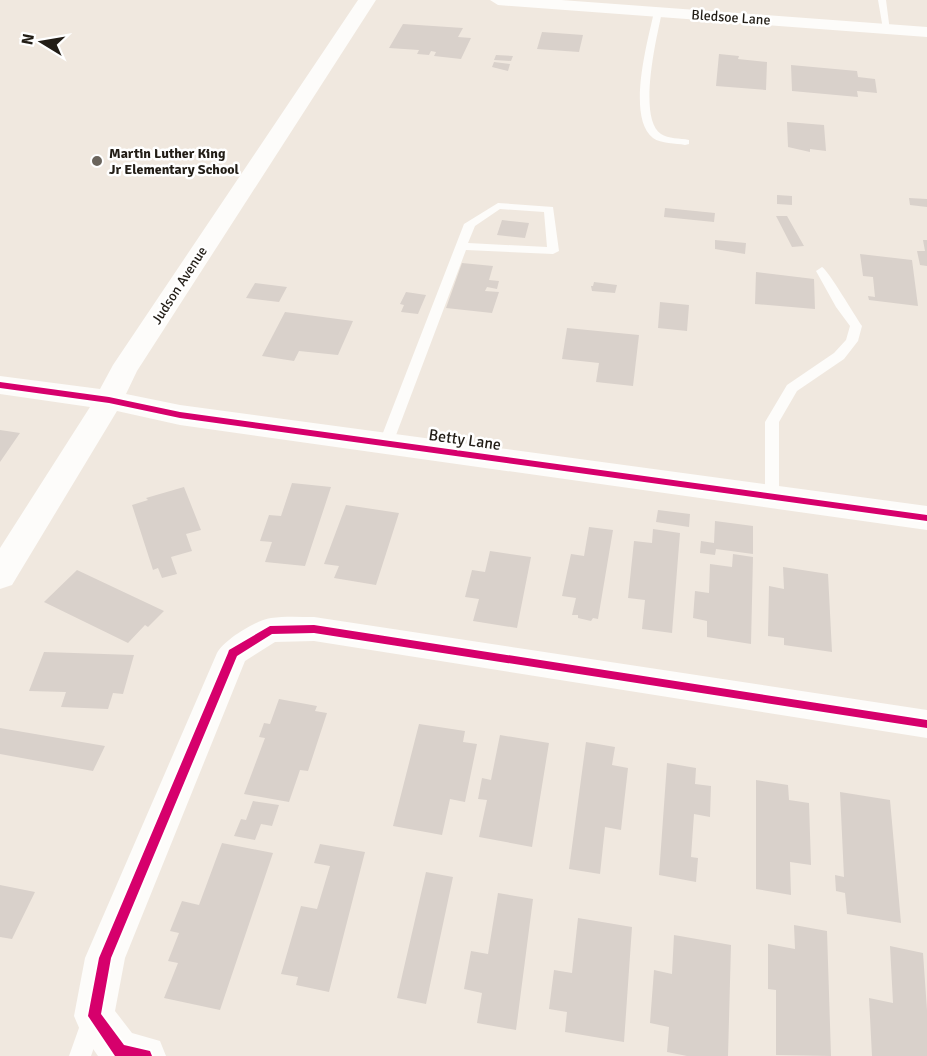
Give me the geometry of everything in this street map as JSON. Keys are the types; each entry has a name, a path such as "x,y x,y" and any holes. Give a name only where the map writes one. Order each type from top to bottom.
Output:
{"street":[{"name":"Judson Avenue","path":"0,576 109,400 123,371 367,0"},
{"name":"Bledsoe Lane","path":"498,0 927,32"},
{"name":"Betty Lane","path":"0,385 109,400 180,415 927,518"},
{"path":"145,1056 120,1051 94,1016 105,958 233,653 270,630 314,629 927,724"}],"lane":[{"path":"882,0 887,29"},
{"path":"658,12 644,103 647,124 657,135 685,142"},
{"path":"386,443 470,224 498,206 549,209 553,251 462,246"},
{"path":"772,496 772,422 792,388 839,356 852,341 856,326 822,271"},
{"path":"80,1056 94,1016"}],"building":[{"path":"403,24 463,28 458,37 471,38 461,59 434,56 436,52 431,51 429,55 417,54 419,50 389,48"},
{"path":"542,32 583,35 579,52 537,49"},
{"path":"719,54 739,56 738,59 767,62 766,90 716,86"},
{"path":"496,55 513,56 511,61 494,60"},
{"path":"494,62 510,64 508,71 492,67"},
{"path":"791,65 857,71 858,77 875,79 877,93 857,91 858,97 792,91"},
{"path":"787,122 824,125 826,151 810,149 810,152 788,147"},
{"path":"777,195 792,196 792,205 777,204"},
{"path":"909,198 927,199 927,207 910,205"},
{"path":"665,208 715,213 714,222 664,217"},
{"path":"776,216 787,216 804,246 792,247"},
{"path":"502,220 529,223 525,238 497,235"},
{"path":"715,240 746,243 745,254 715,249"},
{"path":"923,240 927,240 927,266 920,265 917,251 925,251"},
{"path":"860,254 912,260 918,306 869,300 868,296 875,297 873,277 863,276"},
{"path":"462,263 493,266 489,280 499,281 497,289 487,287 485,291 499,292 492,313 446,308"},
{"path":"756,272 814,279 815,309 755,304"},
{"path":"594,282 617,285 615,293 592,291 591,286"},
{"path":"255,283 287,287 279,302 246,298"},
{"path":"406,292 426,295 418,314 401,312 404,305 400,304"},
{"path":"660,302 689,305 687,331 658,328"},
{"path":"285,312 353,321 338,355 299,351 294,361 262,356"},
{"path":"567,328 639,335 633,386 596,382 599,363 562,359"},
{"path":"0,430 20,433 0,462"},
{"path":"292,483 331,487 305,566 265,562 272,542 260,541 269,515 281,516"},
{"path":"184,487 201,530 186,534 192,551 171,557 177,574 162,578 158,568 153,570 132,505 148,500 146,498"},
{"path":"346,505 399,513 376,585 334,578 339,566 324,564"},
{"path":"658,510 690,514 689,527 656,522"},
{"path":"715,521 753,526 753,554 716,549 715,555 700,553 701,541 714,543"},
{"path":"589,527 613,530 598,619 593,618 591,621 578,618 578,615 572,615 576,598 562,596 571,554 584,556"},
{"path":"653,529 680,533 672,633 642,629 645,600 628,598 634,541 652,543"},
{"path":"490,551 531,557 517,628 473,621 479,599 465,597 472,570 485,572"},
{"path":"733,554 753,557 751,644 707,637 707,621 693,618 695,591 709,593 710,564 732,567"},
{"path":"783,567 828,574 832,652 784,645 784,638 768,636 769,586 784,589"},
{"path":"77,570 164,611 148,627 145,625 128,643 44,602"},
{"path":"44,652 134,655 123,694 113,693 108,709 61,707 66,692 29,691"},
{"path":"279,699 317,706 315,711 327,713 308,771 300,770 289,802 244,794 265,738 259,737 264,723 270,724"},
{"path":"419,724 465,731 463,742 477,744 465,802 450,799 442,835 393,826"},
{"path":"0,728 105,746 93,771 0,754"},
{"path":"500,735 549,743 532,847 479,837 487,800 478,799 482,778 491,780"},
{"path":"586,742 615,747 612,765 628,768 621,830 605,827 600,874 569,869"},
{"path":"667,763 696,768 695,784 711,786 710,817 694,814 691,857 698,858 696,882 659,875"},
{"path":"756,780 788,785 789,800 809,803 811,865 790,862 791,895 756,889"},
{"path":"840,792 890,800 901,923 847,914 845,893 836,891 835,875 844,877"},
{"path":"253,801 279,805 272,826 261,824 255,840 234,836 241,819 246,820"},
{"path":"222,843 273,853 220,1010 164,998 178,963 168,961 179,933 170,931 182,901 199,905"},
{"path":"320,844 365,852 329,992 296,985 298,977 281,974 301,906 317,909 330,866 314,863"},
{"path":"426,872 453,877 426,1004 397,998"},
{"path":"0,885 35,892 12,939 0,937"},
{"path":"498,893 533,899 516,1030 477,1023 482,993 464,989 471,951 488,954"},
{"path":"578,918 632,927 624,1042 565,1032 567,1012 549,1009 554,970 572,973"},
{"path":"794,925 827,931 831,1056 776,1055 776,990 768,989 768,944 795,949"},
{"path":"674,935 731,945 728,1056 687,1056 667,1052 669,1027 650,1023 654,970 672,974"},
{"path":"890,946 923,953 927,1056 872,1056 869,998 893,1003"}],"cycle path":[{"path":"0,385 109,400 180,415 927,518"},
{"path":"145,1056 120,1051 94,1016 105,958 233,653 270,630 314,629 927,724"}],"place":[{"name":"Martin Luther King Jr Elementary School","path":"97,161"}]}
